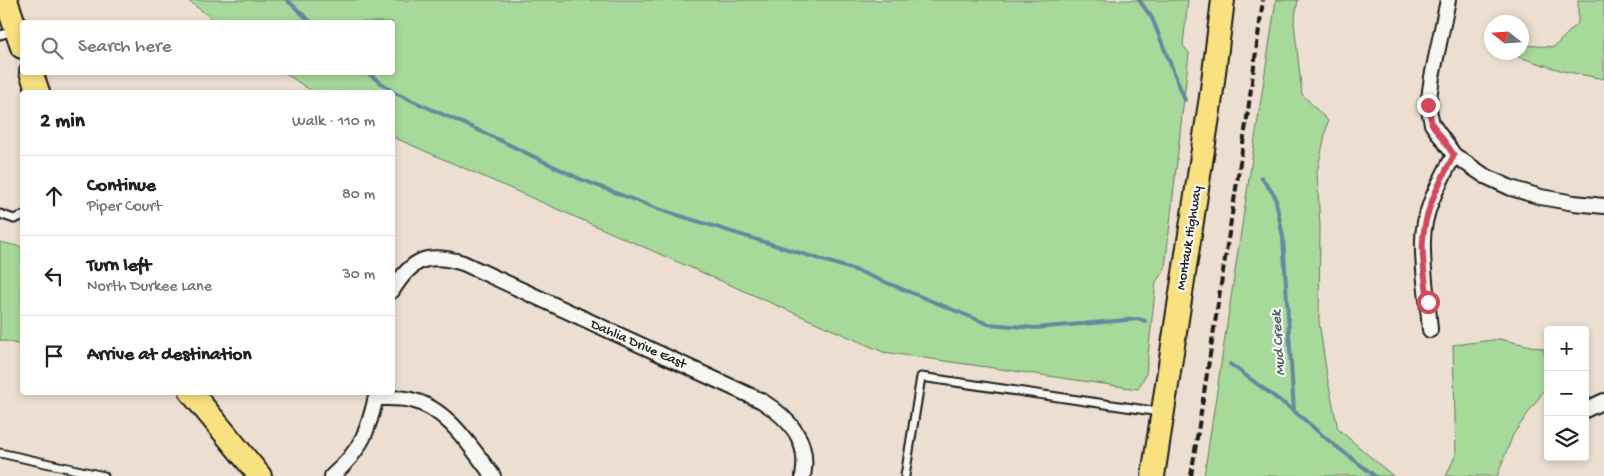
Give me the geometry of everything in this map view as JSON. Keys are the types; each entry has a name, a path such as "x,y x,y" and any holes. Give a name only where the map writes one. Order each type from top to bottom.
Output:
{"main road":[{"path":"6,0 13,37"},
{"name":"Montauk Highway","path":"1153,476 1210,106 1223,0"},
{"path":"32,75 37,90"},
{"path":"193,395 260,476"}],"street":[{"path":"1448,0 1428,105 1432,124 1454,155 1485,176 1510,188 1549,199 1604,206"},
{"path":"1430,330 1422,240 1429,207 1454,155"},
{"name":"Dahlia Drive East","path":"395,286 402,276 416,262 433,258 463,263 762,401 775,409 800,436 804,452 804,476"},
{"path":"332,476 352,456 368,430 377,395 409,399 422,403 434,411 452,424 493,476"},
{"path":"1589,408 1604,400"}],"lane":[{"path":"0,214 14,219 20,217"},
{"path":"905,476 921,377 1162,413"},
{"path":"0,453 104,476"}],"green space":[{"path":"187,0 1188,0 1183,45 1189,53 1165,268 1156,282 1146,374 1138,389 883,352 395,138 395,90 310,90 288,75 395,75 395,20 214,20"},
{"path":"1276,0 1298,0 1294,22 1302,94 1328,121 1317,172 1320,227 1319,321 1327,376 1338,429 1393,476 1204,476"},
{"path":"1578,0 1604,0 1604,79 1563,71 1528,60 1529,45 1554,47 1578,23"},
{"path":"0,242 20,247 20,345 0,340"},
{"path":"1500,339 1544,349 1544,390 1513,435 1497,476 1446,476 1456,454 1453,345"}],"waterway":[{"path":"287,0 309,20"},
{"name":"Mud Creek","path":"1139,0 1152,18 1185,100"},
{"path":"370,75 391,90"},
{"path":"395,93 489,135 580,179 658,209 858,271 988,324 1035,328 1138,319 1145,321"},
{"name":"Mud Creek","path":"1261,177 1275,196 1283,237 1294,411 1375,476"},
{"path":"1230,364 1294,411"}],"railway":[{"path":"1191,476 1247,118 1263,0"}],"route":[{"path":"1428,105 1432,124 1454,155 1429,207 1422,240 1428,302"}]}
